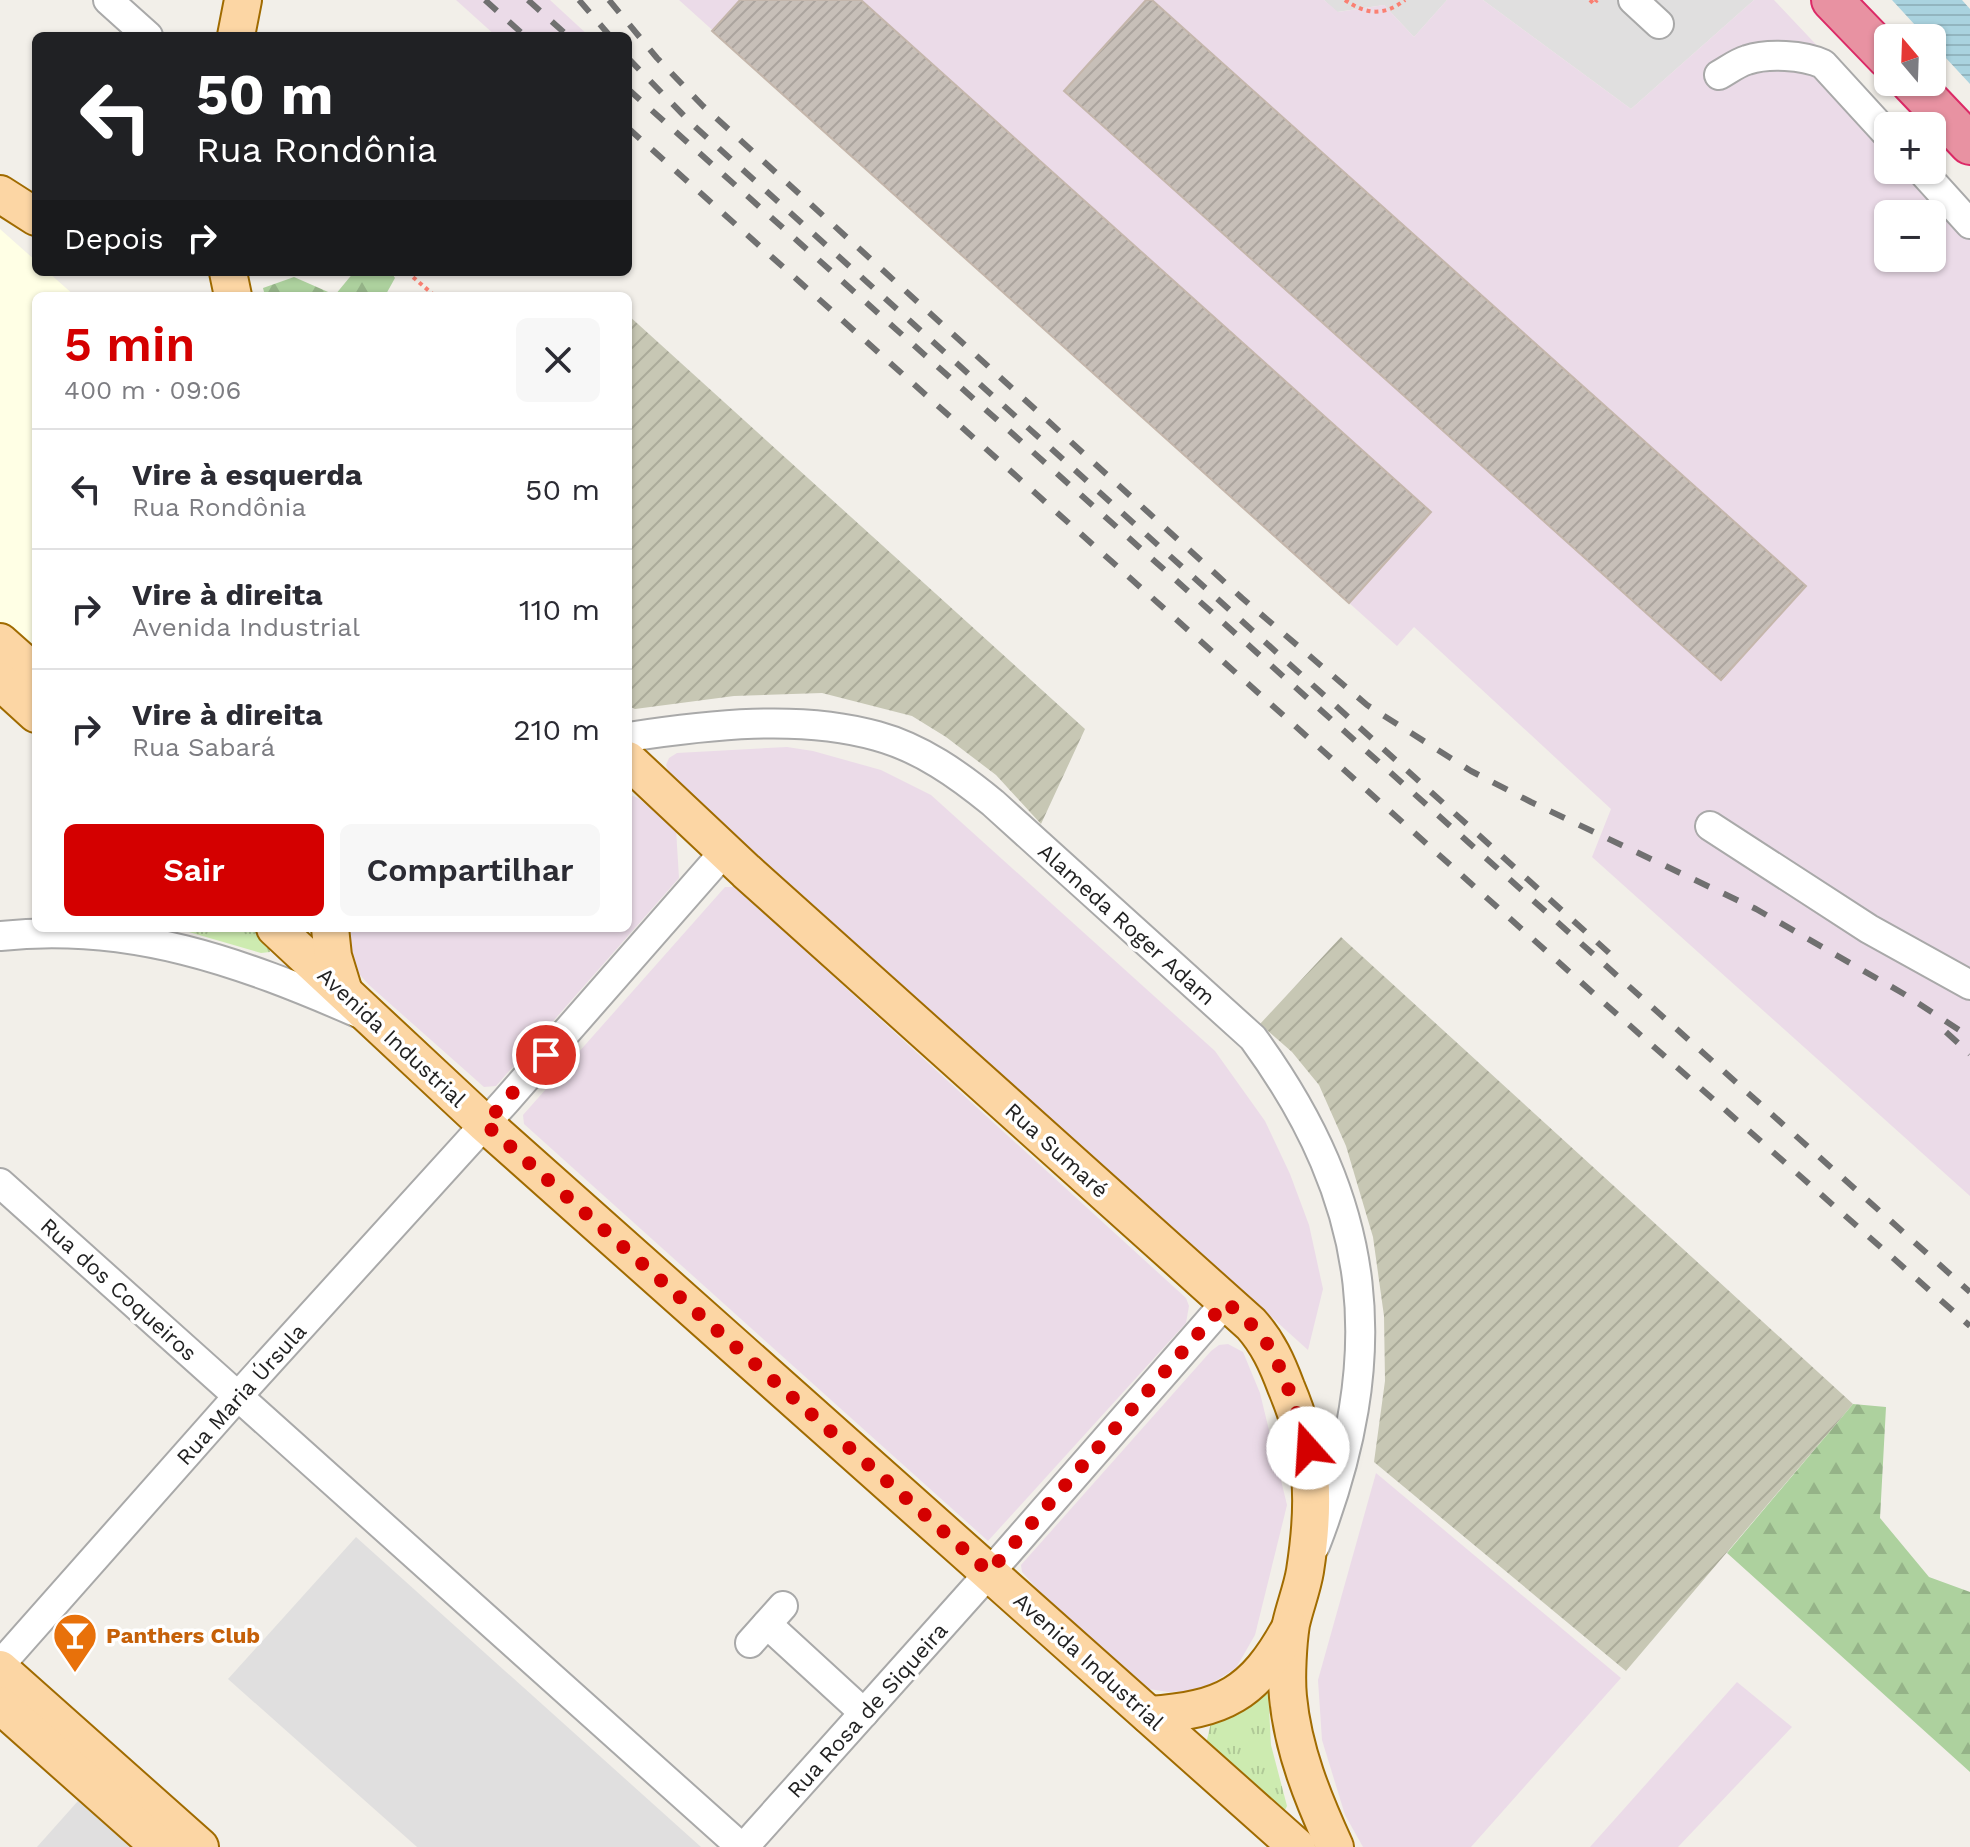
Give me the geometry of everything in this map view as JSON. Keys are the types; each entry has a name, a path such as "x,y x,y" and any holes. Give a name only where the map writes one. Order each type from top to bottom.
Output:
{"highway":[{"path":"1832,0 1874,44"},
{"path":"1924,96 1970,144"}],"main road":[{"path":"0,642 32,670"},
{"path":"0,681 32,710"},
{"name":"Rua Sumaré","path":"641,781 725,851 1251,1324 1271,1351 1308,1448 1312,1507 1305,1573 1291,1627 1288,1696 1307,1782 1335,1847"},
{"name":"Avenida Industrial","path":"279,932 485,1124 1149,1715 1288,1844"},
{"path":"330,932 333,956 344,992"},
{"name":"Rua Sumaré","path":"1149,1715 1202,1709 1228,1699 1250,1685 1273,1660 1291,1627"},
{"path":"0,1667 200,1847"},
{"path":"0,1705 160,1847"}],"street":[{"path":"108,0 144,32"},
{"path":"1633,0 1659,24"},
{"path":"1719,75 1749,59 1760,57 1812,59 1823,64 1874,120"},
{"path":"1936,184 1966,211"},
{"name":"Alameda Roger Adam","path":"632,736 685,728 818,725 878,736 924,755 962,777 993,803 1253,1038 1285,1081 1326,1161 1344,1213 1357,1271 1361,1317 1360,1377 1337,1485 1305,1573"},
{"path":"1710,826 1869,929 1970,985"},
{"name":"Rua Maria Úrsula","path":"0,1667 725,851"},
{"path":"0,936 30,933 159,942 238,965 372,1019"},
{"name":"Rua dos Coqueiros","path":"0,1183 743,1847"},
{"name":"Rua Rosa de Siqueira","path":"743,1847 1226,1302"},
{"path":"1308,1448 1333,1437 1354,1409"},
{"path":"767,1624 864,1713"}],"path":[{"path":"1345,0 1360,10 1390,11 1405,0"},
{"path":"1590,0 1594,4 1597,0"},
{"path":"412,276 430,292"}],"shaded area":[{"path":"456,0 550,0 585,32 492,32"},
{"path":"679,0 1324,0 1338,12 1384,5 1414,37 1447,0 1483,0 1631,109 1754,0 1774,0 1880,112 1874,112 1874,184 1946,184 1970,207 1970,1196 1592,857 1611,809 1414,627 1397,646"},
{"path":"1324,0 1447,0 1414,37 1384,5 1337,12"},
{"path":"1483,0 1754,0 1631,109"},
{"path":"0,229 32,257 32,276 52,276 70,292 32,292 32,659 0,630"},
{"path":"632,319 1085,729 1041,824 996,775 912,716 822,693 734,696 632,708"},
{"path":"787,747 881,770 931,795 1215,1051 1265,1121 1309,1225 1323,1289 1308,1350 671,777 666,765 669,758 677,753"},
{"path":"632,796 676,829 679,878 632,931"},
{"path":"725,887 735,887 1186,1298 1189,1306 1186,1323 988,1541 524,1124 523,1115"},
{"path":"349,932 631,932 496,1086 484,1087 369,985 360,975 350,953"},
{"path":"1341,937 1853,1404 1626,1671 1374,1462 1385,1381 1384,1316 1373,1237 1346,1146 1319,1085 1292,1052 1260,1024"},
{"path":"1228,1344 1243,1352 1260,1393 1287,1505 1255,1635 1236,1668 1206,1687 1190,1691 1149,1689 1040,1592 1022,1572 1021,1565 1211,1351 1219,1345"},
{"path":"1376,1473 1621,1678 1471,1847 1363,1847 1345,1815 1322,1740 1318,1680"},
{"path":"356,1537 701,1847 417,1847 228,1679"},
{"path":"1737,1682 1792,1727 1678,1847 1590,1847"},
{"path":"78,1801 130,1847 37,1847"}],"green space":[{"path":"351,276 395,278 387,292 337,292"},
{"path":"294,277 328,292 264,292 263,288"},
{"path":"189,932 260,932 268,939 270,952 261,953"},
{"path":"1853,1404 1886,1407 1880,1518 1929,1577 1970,1592 1970,1772 1727,1553"},
{"path":"1268,1689 1271,1745 1287,1806 1282,1816 1206,1744 1212,1718"}],"water":[{"path":"1892,0 1962,0 1970,9 1970,84 1946,58 1946,24 1914,24"}],"building":[{"path":"740,0 861,0 1431,512 1349,603 712,31"},
{"path":"1146,0 1152,0 1806,586 1721,680 1064,91"}],"railway":[{"path":"485,0 521,32"},
{"path":"528,0 564,32"},
{"path":"579,0 607,32"},
{"path":"609,0 657,58 703,106 1242,598 1367,705 1471,771 1756,909 1904,994 1970,1037"},
{"path":"632,62 691,123 1618,961"},
{"path":"632,93 1970,1292"},
{"path":"632,132 1602,1001 1970,1326"},
{"path":"1946,1032 1970,1054"}],"place":[{"name":"Panthers Club","path":"75,1674"}],"route":[{"path":"546,1055 485,1124 989,1572 1226,1302 1266,1342 1290,1396 1308,1448"}]}
